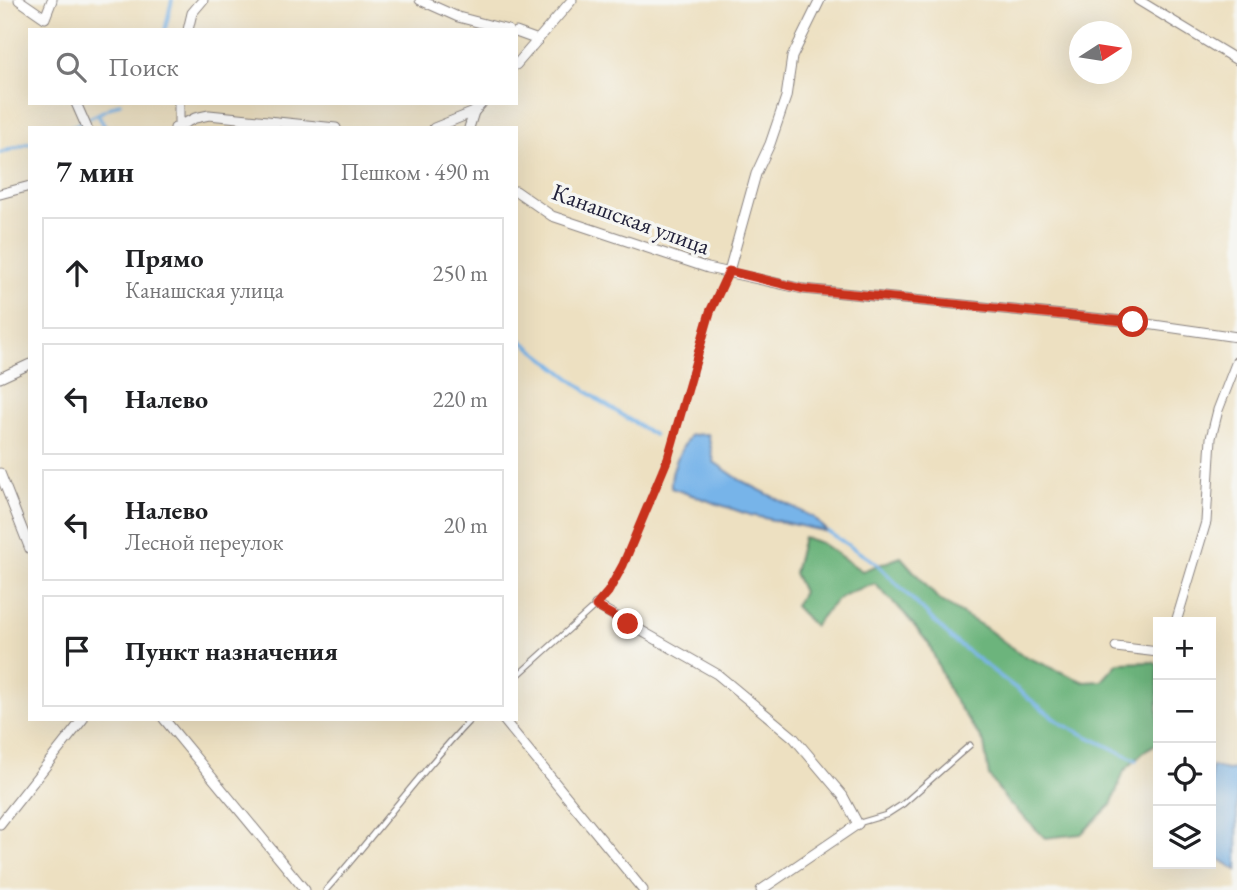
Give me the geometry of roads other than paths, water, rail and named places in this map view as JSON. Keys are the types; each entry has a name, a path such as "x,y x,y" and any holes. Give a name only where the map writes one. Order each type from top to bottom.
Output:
{"street":[{"path":"19,0 45,18 49,28"},
{"path":"45,18 52,0"},
{"path":"188,28 192,13 202,0"},
{"path":"420,0 458,17 500,28"},
{"path":"518,63 572,0"},
{"path":"729,271 756,174 770,144 786,97 792,57 821,0"},
{"path":"1138,0 1237,60"},
{"path":"518,33 538,40"},
{"path":"77,105 86,126"},
{"path":"177,126 179,105"},
{"path":"470,126 474,112 480,105"},
{"path":"440,126 474,112"},
{"path":"179,126 209,114 318,126"},
{"path":"0,194 28,190"},
{"name":"Канашская улица","path":"518,192 552,216 708,268 803,289 1133,322 1237,337"},
{"path":"1178,617 1206,522 1213,428 1237,361"},
{"path":"0,378 28,365"},
{"path":"0,472 28,544"},
{"path":"596,606 716,674 794,738 843,796 858,824 761,890"},
{"path":"1116,647 1153,651"},
{"path":"0,824 81,721"},
{"path":"166,721 305,890"},
{"path":"505,721 643,890"}],"lane":[{"path":"518,675 596,606 608,592 623,565 668,458 710,312 729,271"},
{"path":"326,890 365,847 437,755 469,721"},
{"path":"858,824 886,815 903,804 970,745"}],"water":[{"path":"708,434 714,462 740,480 813,517 828,532 750,515 671,488 674,467 690,435"},
{"path":"1216,767 1237,769 1237,870 1216,857"}],"waterway":[{"path":"165,28 172,0"},
{"path":"73,126 116,105"},
{"path":"98,115 105,126"},
{"path":"0,153 28,144"},
{"path":"518,338 598,400 654,435"},
{"path":"828,532 877,564 952,639 1062,724 1136,760"}]}
